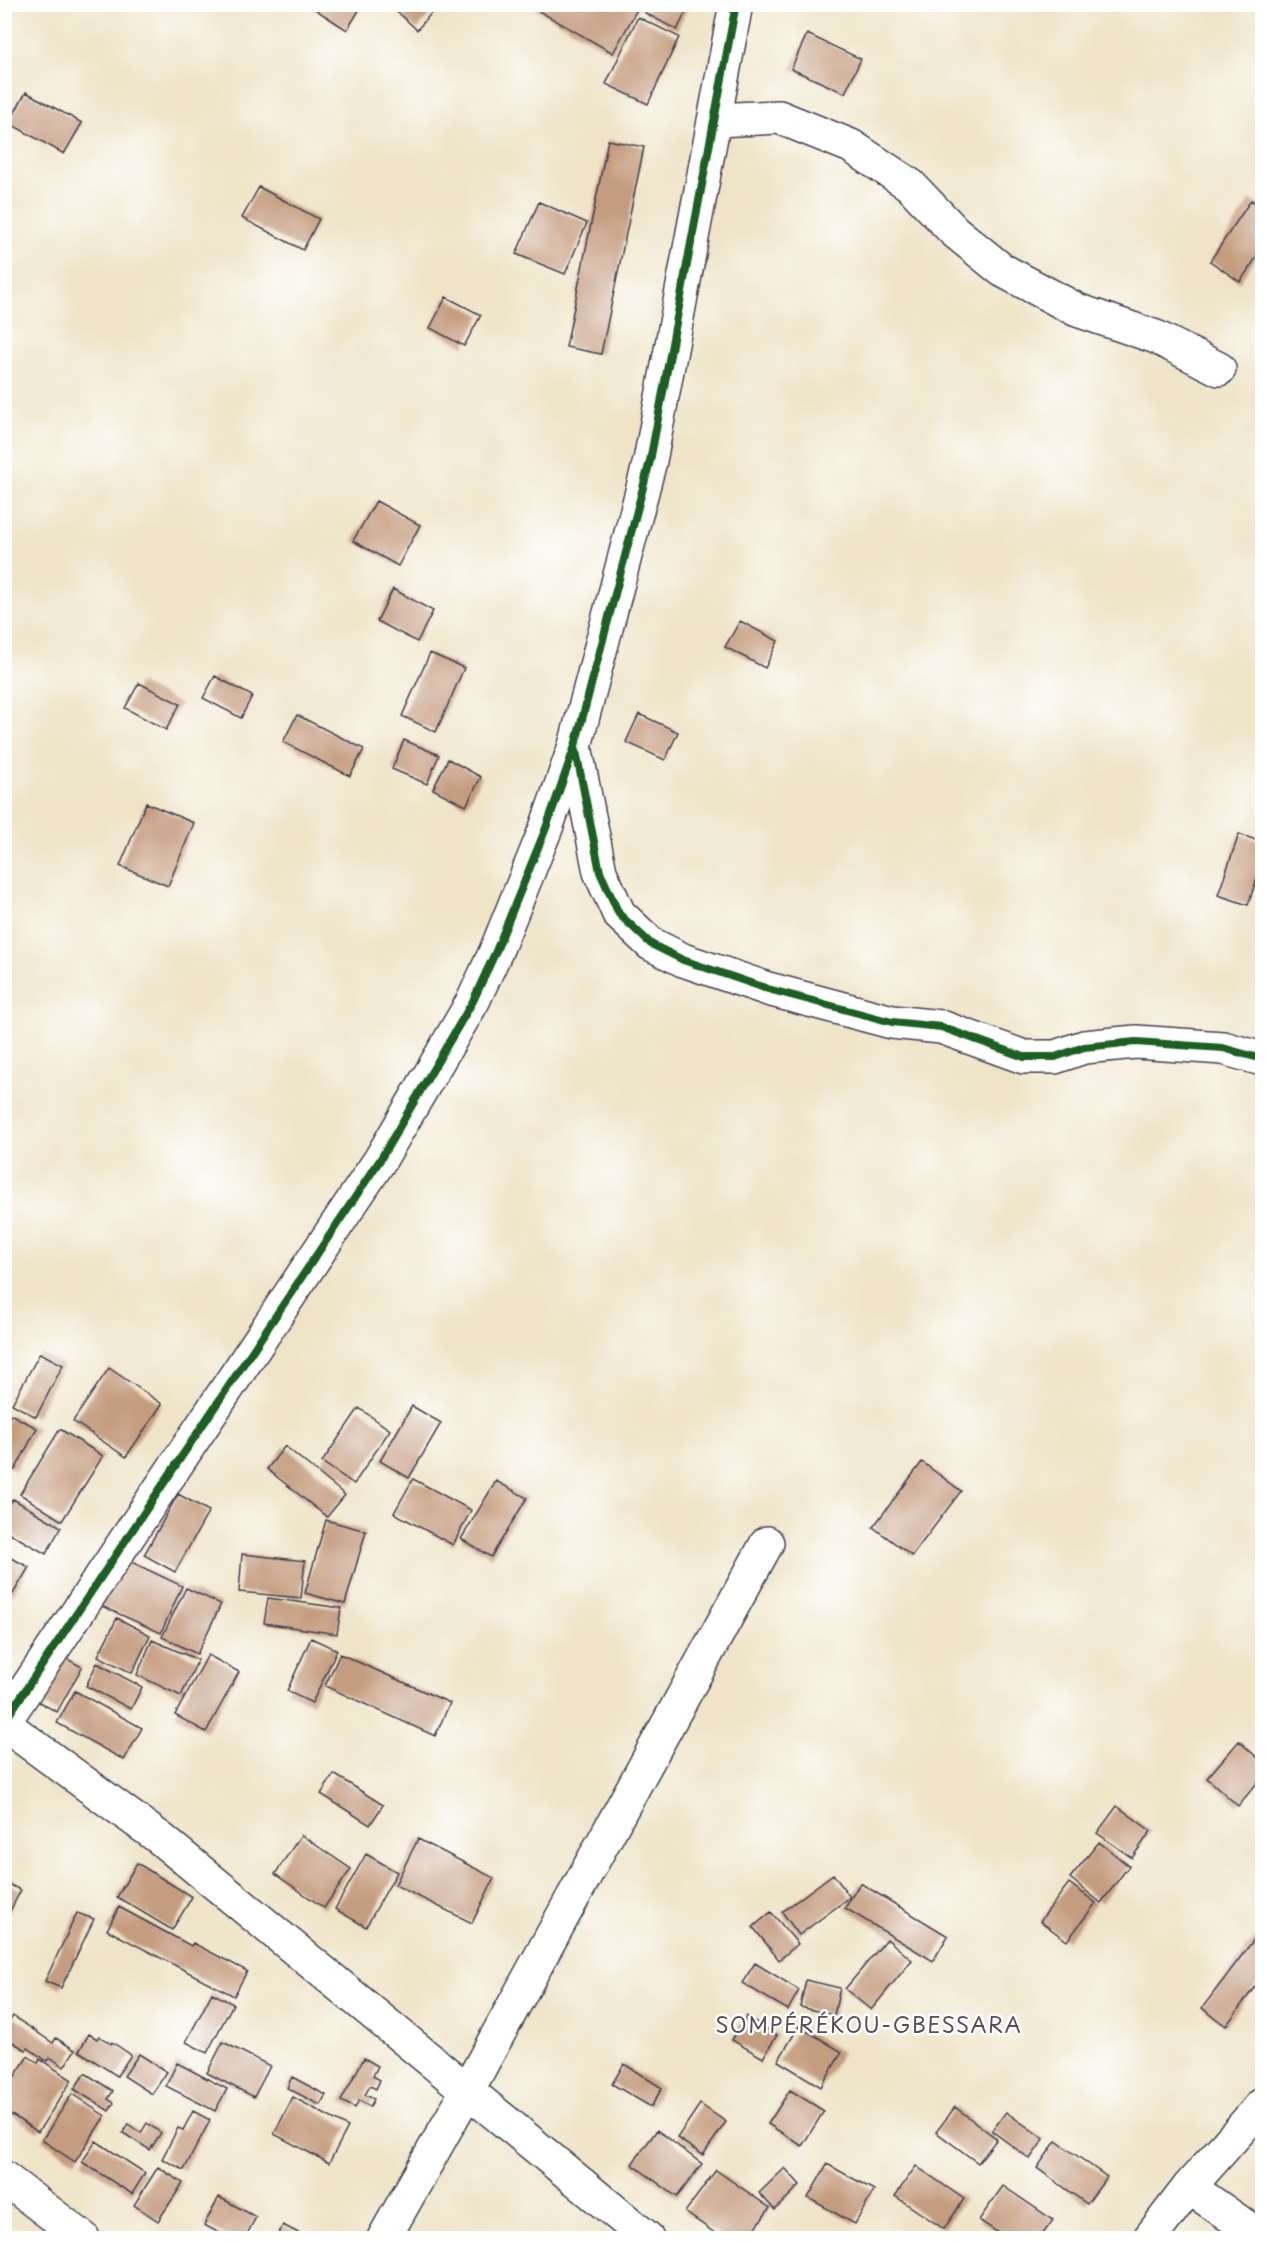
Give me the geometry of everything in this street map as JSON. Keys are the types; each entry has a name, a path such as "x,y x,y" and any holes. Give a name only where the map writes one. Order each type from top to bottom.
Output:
{"street":[{"path":"647,2238 161,1839 4,1723 380,1160 473,1001 546,828 575,746 650,461 735,5"},
{"path":"715,120 779,117 851,146 910,185 954,231 1002,270 1077,310 1156,337 1219,369"},
{"path":"575,746 600,872 619,914 651,944 683,960 768,989 892,1022 941,1027 1024,1057 1055,1057 1084,1047 1136,1042 1255,1052"},
{"path":"384,2238 767,1543"},
{"path":"1150,2238 1190,2187 1263,2105"},
{"path":"4,2178 83,2238"},
{"path":"1190,2187 1263,2238"}],"building":[{"path":"307,4 363,4 347,30"},
{"path":"389,4 439,4 417,30"},
{"path":"537,4 640,4 613,53 535,9"},
{"path":"649,4 686,4 689,6 677,30 645,13"},
{"path":"638,17 679,37 648,104 606,84"},
{"path":"807,34 861,59 845,93 791,69"},
{"path":"26,92 82,123 64,154 9,123"},
{"path":"608,140 644,147 601,354 566,347"},
{"path":"259,187 319,219 303,250 242,218"},
{"path":"1251,200 1262,207 1262,249 1240,282 1210,261"},
{"path":"539,202 587,223 565,274 516,254"},
{"path":"446,297 481,315 464,346 430,328"},
{"path":"376,501 420,525 398,566 353,541"},
{"path":"393,589 433,611 417,642 377,621"},
{"path":"740,621 778,641 765,668 725,647"},
{"path":"430,653 464,668 436,732 402,716"},
{"path":"215,676 252,696 241,718 203,698"},
{"path":"139,683 180,704 166,730 125,708"},
{"path":"639,714 678,732 665,760 626,742"},
{"path":"297,715 364,749 350,776 283,742"},
{"path":"404,740 439,755 427,784 392,769"},
{"path":"448,759 481,777 466,806 433,789"},
{"path":"146,803 194,823 168,886 120,866"},
{"path":"1239,834 1262,842 1262,863 1248,905 1218,895"},
{"path":"40,1353 63,1365 36,1417 12,1404"},
{"path":"109,1368 162,1404 126,1457 73,1421"},
{"path":"412,1406 441,1423 409,1478 380,1461"},
{"path":"359,1408 390,1430 354,1484 322,1462"},
{"path":"10,1414 37,1428 15,1470 4,1465 4,1426"},
{"path":"60,1429 103,1456 62,1521 20,1494"},
{"path":"285,1446 345,1495 327,1517 267,1469"},
{"path":"922,1462 961,1491 912,1556 873,1527"},
{"path":"413,1479 471,1510 453,1545 394,1513"},
{"path":"496,1481 527,1498 491,1557 461,1539"},
{"path":"178,1494 209,1511 175,1572 144,1555"},
{"path":"13,1499 61,1527 46,1554 4,1530 4,1513"},
{"path":"326,1520 366,1531 345,1604 305,1593"},
{"path":"242,1554 305,1561 301,1598 239,1592"},
{"path":"119,1556 182,1586 161,1633 97,1604"},
{"path":"11,1558 29,1567 13,1594 4,1589 4,1570"},
{"path":"186,1588 221,1604 197,1654 162,1637"},
{"path":"268,1598 341,1608 337,1634 264,1623"},
{"path":"117,1618 150,1635 132,1673 98,1656"},
{"path":"311,1638 337,1650 312,1703 287,1691"},
{"path":"152,1640 198,1660 181,1696 137,1675"},
{"path":"53,1651 82,1667 57,1712 28,1696"},
{"path":"340,1654 450,1703 435,1736 325,1686"},
{"path":"208,1655 239,1672 206,1732 175,1715"},
{"path":"97,1663 142,1687 131,1709 86,1686"},
{"path":"75,1691 142,1728 124,1760 57,1723"},
{"path":"1239,1741 1262,1762 1262,1777 1238,1806 1207,1778"},
{"path":"334,1774 383,1805 370,1825 321,1794"},
{"path":"1117,1806 1151,1831 1132,1858 1097,1833"},
{"path":"301,1835 351,1869 324,1908 275,1874"},
{"path":"418,1839 494,1878 472,1923 395,1885"},
{"path":"1099,1842 1129,1866 1101,1903 1070,1878"},
{"path":"366,1854 397,1872 366,1927 335,1909"},
{"path":"137,1863 192,1897 172,1930 117,1897"},
{"path":"833,1874 850,1897 799,1935 782,1912"},
{"path":"6,1883 21,1890 4,1922 4,1887"},
{"path":"860,1883 948,1936 933,1961 845,1908"},
{"path":"1069,1883 1096,1903 1067,1941 1040,1921"},
{"path":"119,1907 191,1946 193,1943 247,1971 234,1996 107,1930"},
{"path":"771,1912 798,1944 779,1960 753,1927"},
{"path":"77,1913 94,1919 61,1988 45,1981"},
{"path":"1255,1938 1262,1943 1262,1977 1226,2026 1202,2008"},
{"path":"887,1939 912,1960 871,2010 845,1989"},
{"path":"755,1963 799,1990 788,2010 742,1983"},
{"path":"806,1980 840,1988 834,2015 800,2007"},
{"path":"212,1993 233,2004 207,2053 186,2042"},
{"path":"13,2016 53,2043 56,2038 75,2050 64,2067 50,2057 47,2061 28,2048 26,2050 4,2037 4,2029"},
{"path":"746,2016 777,2035 763,2058 732,2040"},
{"path":"799,2026 842,2052 821,2087 778,2061"},
{"path":"89,2034 97,2039 99,2036 111,2044 112,2042 131,2055 117,2076 79,2051"},
{"path":"223,2042 270,2066 254,2097 207,2073"},
{"path":"139,2054 167,2072 152,2094 124,2076"},
{"path":"28,2056 38,2063 40,2059 72,2080 38,2132 4,2110 4,2089 6,2090"},
{"path":"364,2058 378,2066 373,2076 380,2080 376,2089 370,2086 365,2095 374,2099 370,2107 359,2100 355,2108 341,2101"},
{"path":"177,2063 227,2089 215,2111 166,2086"},
{"path":"624,2064 662,2088 651,2107 612,2084"},
{"path":"85,2073 113,2091 108,2099 114,2103 109,2111 74,2089"},
{"path":"292,2077 326,2095 320,2105 287,2088"},
{"path":"790,2090 824,2111 802,2146 768,2124"},
{"path":"72,2094 105,2116 75,2162 42,2140"},
{"path":"293,2097 348,2127 329,2163 274,2134"},
{"path":"700,2104 726,2122 703,2155 677,2138"},
{"path":"955,2107 997,2139 978,2163 936,2132"},
{"path":"193,2111 210,2120 184,2170 162,2159 178,2128 183,2130"},
{"path":"1006,2112 1044,2139 1030,2159 992,2131"},
{"path":"147,2123 161,2133 150,2150 123,2133 128,2124 141,2133"},
{"path":"657,2130 702,2164 677,2197 632,2164"},
{"path":"96,2141 145,2173 132,2194 82,2162"},
{"path":"1056,2141 1107,2177 1087,2204 1037,2168"},
{"path":"827,2164 874,2190 855,2224 808,2198"},
{"path":"916,2166 964,2199 944,2229 895,2196"},
{"path":"158,2167 183,2183 158,2221 134,2205"},
{"path":"785,2168 800,2185 775,2210 759,2193"},
{"path":"716,2170 770,2208 748,2238 722,2238 685,2212"},
{"path":"1003,2186 1053,2220 1040,2238 1006,2238 979,2220"},
{"path":"219,2197 256,2217 245,2238 229,2238 204,2225"},
{"path":"283,2225 308,2238 276,2238"}],"cycle path":[{"path":"4,1722 380,1160 473,1001 496,951 546,828 575,746 650,461 736,4"},
{"path":"575,746 600,872 619,914 651,944 683,960 768,989 892,1022 941,1027 1024,1057 1055,1057 1084,1047 1136,1042 1223,1048 1262,1059"}],"district":[{"name":"SOMPÉRÉKOU-GBESSARA","path":"869,2026"}]}
